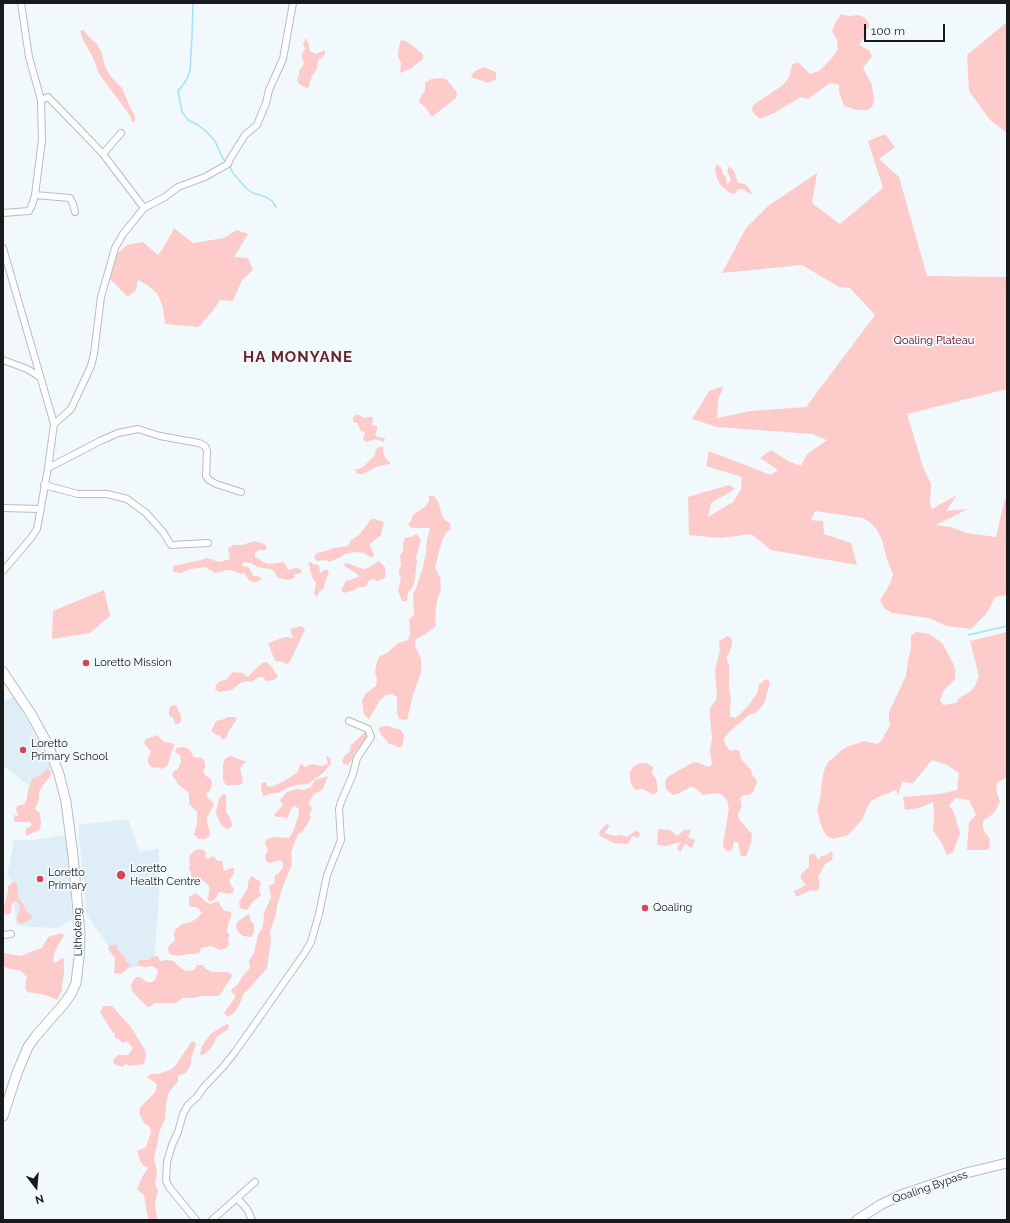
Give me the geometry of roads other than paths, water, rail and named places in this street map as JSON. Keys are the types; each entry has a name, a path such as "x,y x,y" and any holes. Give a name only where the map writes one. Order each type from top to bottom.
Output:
{"main road":[{"name":"Lithoteng","path":"3,672 31,714 48,745 59,774 66,802 73,855 80,934 76,983 71,994 63,1005 35,1037 28,1048 12,1086 3,1116"},
{"name":"Qoaling Bypass","path":"857,1220 880,1205 901,1195 966,1173 1007,1163"}],"street":[{"path":"3,213 29,211 35,194 42,140 41,100 30,57 21,3"},
{"path":"54,424 71,409 91,366 94,354 101,297 115,248 123,234 144,208 178,187 205,177 228,164 245,135 257,125 266,103 268,90 283,59 294,3"},
{"path":"41,100 48,97 103,154 144,208"},
{"path":"103,154 121,133"},
{"path":"35,194 70,198 75,212"},
{"path":"3,248 6,269 54,424 48,468 36,529 34,534 3,570"},
{"path":"3,360 40,377"},
{"path":"48,468 92,444 118,433 138,429 160,436 199,443 205,446 207,451 206,476 209,480 216,484 241,492"},
{"path":"44,485 78,494 106,494 127,499 146,513 163,532 171,544 208,543"},
{"path":"3,508 40,509"},
{"path":"196,1220 169,1187 166,1181 167,1162 172,1145 178,1132 183,1114 188,1105 197,1097 235,1052 311,942 319,914 327,875 341,840 339,809 341,802 353,774 357,758 371,737 368,729 349,721"},
{"path":"3,935 11,934"},
{"path":"212,1220 255,1182"},
{"path":"237,1198 247,1209 252,1220"}],"waterway":[{"path":"193,3 190,70 187,79 178,91 182,112 188,120 198,125 215,141 222,157 226,162"},
{"path":"229,165 233,173 247,189 253,193 266,197 272,201 276,207"},
{"path":"968,635 1007,626"}],"place":[{"name":"Loretto Mission","path":"86,663"},
{"name":"Loretto Primary School","path":"23,750"},
{"name":"Loretto Health Centre","path":"121,875"},
{"name":"Loretto Primary","path":"40,879"},
{"name":"Qoaling","path":"645,908"}],"district":[{"name":"HA MONYANE","path":"298,357"}],"park label":[{"name":"Qoaling Plateau","path":"934,341"}]}
